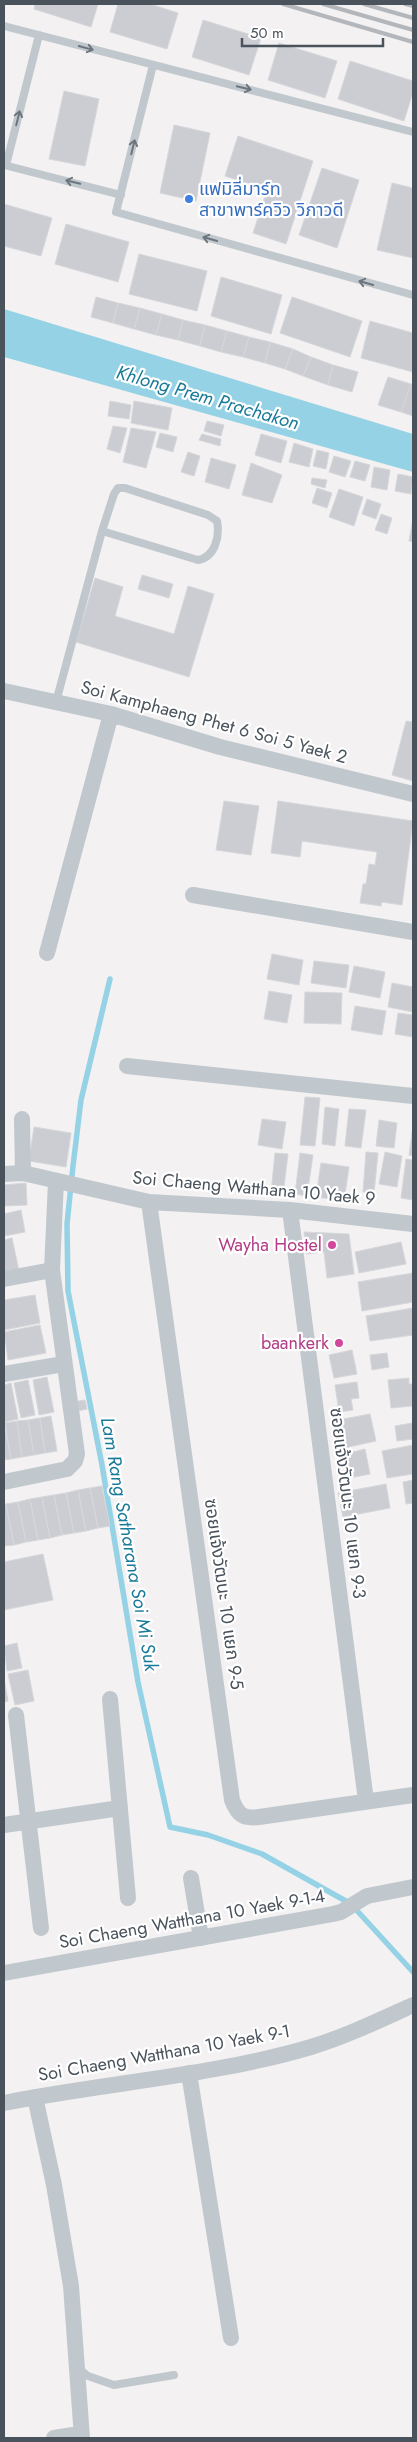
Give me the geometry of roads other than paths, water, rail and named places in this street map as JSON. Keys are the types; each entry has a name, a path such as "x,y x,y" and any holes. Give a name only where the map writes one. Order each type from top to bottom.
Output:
{"street":[{"name":"Soi Kamphaeng Phet 6 Soi 5 Yaek 2","path":"4,691 111,714 220,747 413,794"},
{"path":"47,953 111,714"},
{"path":"192,895 413,932"},
{"path":"127,1066 413,1096"},
{"path":"22,1119 23,1173"},
{"name":"Soi Chaeng Watthana 10 Yaek 9","path":"4,1174 23,1173 149,1202 290,1210 413,1224"},
{"path":"4,1482 67,1469 75,1461 76,1445 52,1270 65,1184"},
{"name":"ซอยแจ้งวัฒนะ 10 แยก 9-5","path":"149,1202 232,1800 236,1809 241,1816 247,1818 413,1795"},
{"name":"ซอยแจ้งวัฒนะ 10 แยก 9-3","path":"290,1210 366,1801"},
{"path":"4,1279 52,1270"},
{"path":"4,1374 64,1364"},
{"path":"110,1700 128,1898"},
{"path":"16,1715 42,1928"},
{"path":"4,1825 120,1808"},
{"path":"191,1878 200,1938"},
{"name":"Soi Chaeng Watthana 10 Yaek 9-1-4","path":"4,1973 341,1912 359,1899 378,1893 413,1887"},
{"name":"Soi Chaeng Watthana 10 Yaek 9-1","path":"4,2103 189,2073 310,2047 355,2032 413,2005"},
{"path":"189,2073 231,2338"},
{"path":"35,2097 54,2185 71,2286 76,2367 77,2437 54,2438"}],"lane":[{"path":"4,26 413,132"},
{"path":"39,36 5,165 120,195"},
{"path":"153,65 116,212 413,295"},
{"path":"56,702 102,532 114,494 118,488 124,488 208,515 217,521 219,531 212,553 207,558 198,560 102,532"},
{"path":"76,2367 88,2376 114,2385 174,2375"}],"water":[{"name":"Khlong Prem Prachakon","path":"4,309 413,434 413,472 4,357"}],"waterway":[{"name":"Lam Rang Satharana Soi Mi Suk","path":"110,979 81,1100 67,1224 68,1291 102,1465 138,1682 170,1827 208,1835 262,1854 351,1904 413,1972"}],"railway":[{"path":"283,4 413,42"},
{"path":"323,4 413,30"},
{"path":"364,4 413,18"},
{"path":"405,4 413,6"}],"place":[{"name":"แฟมิลี่มาร์ท สาขาพาร์ควิว วิภาวดี","path":"189,199"},
{"name":"Wayha Hostel","path":"332,1245"},
{"name":"baankerk","path":"339,1343"}]}
